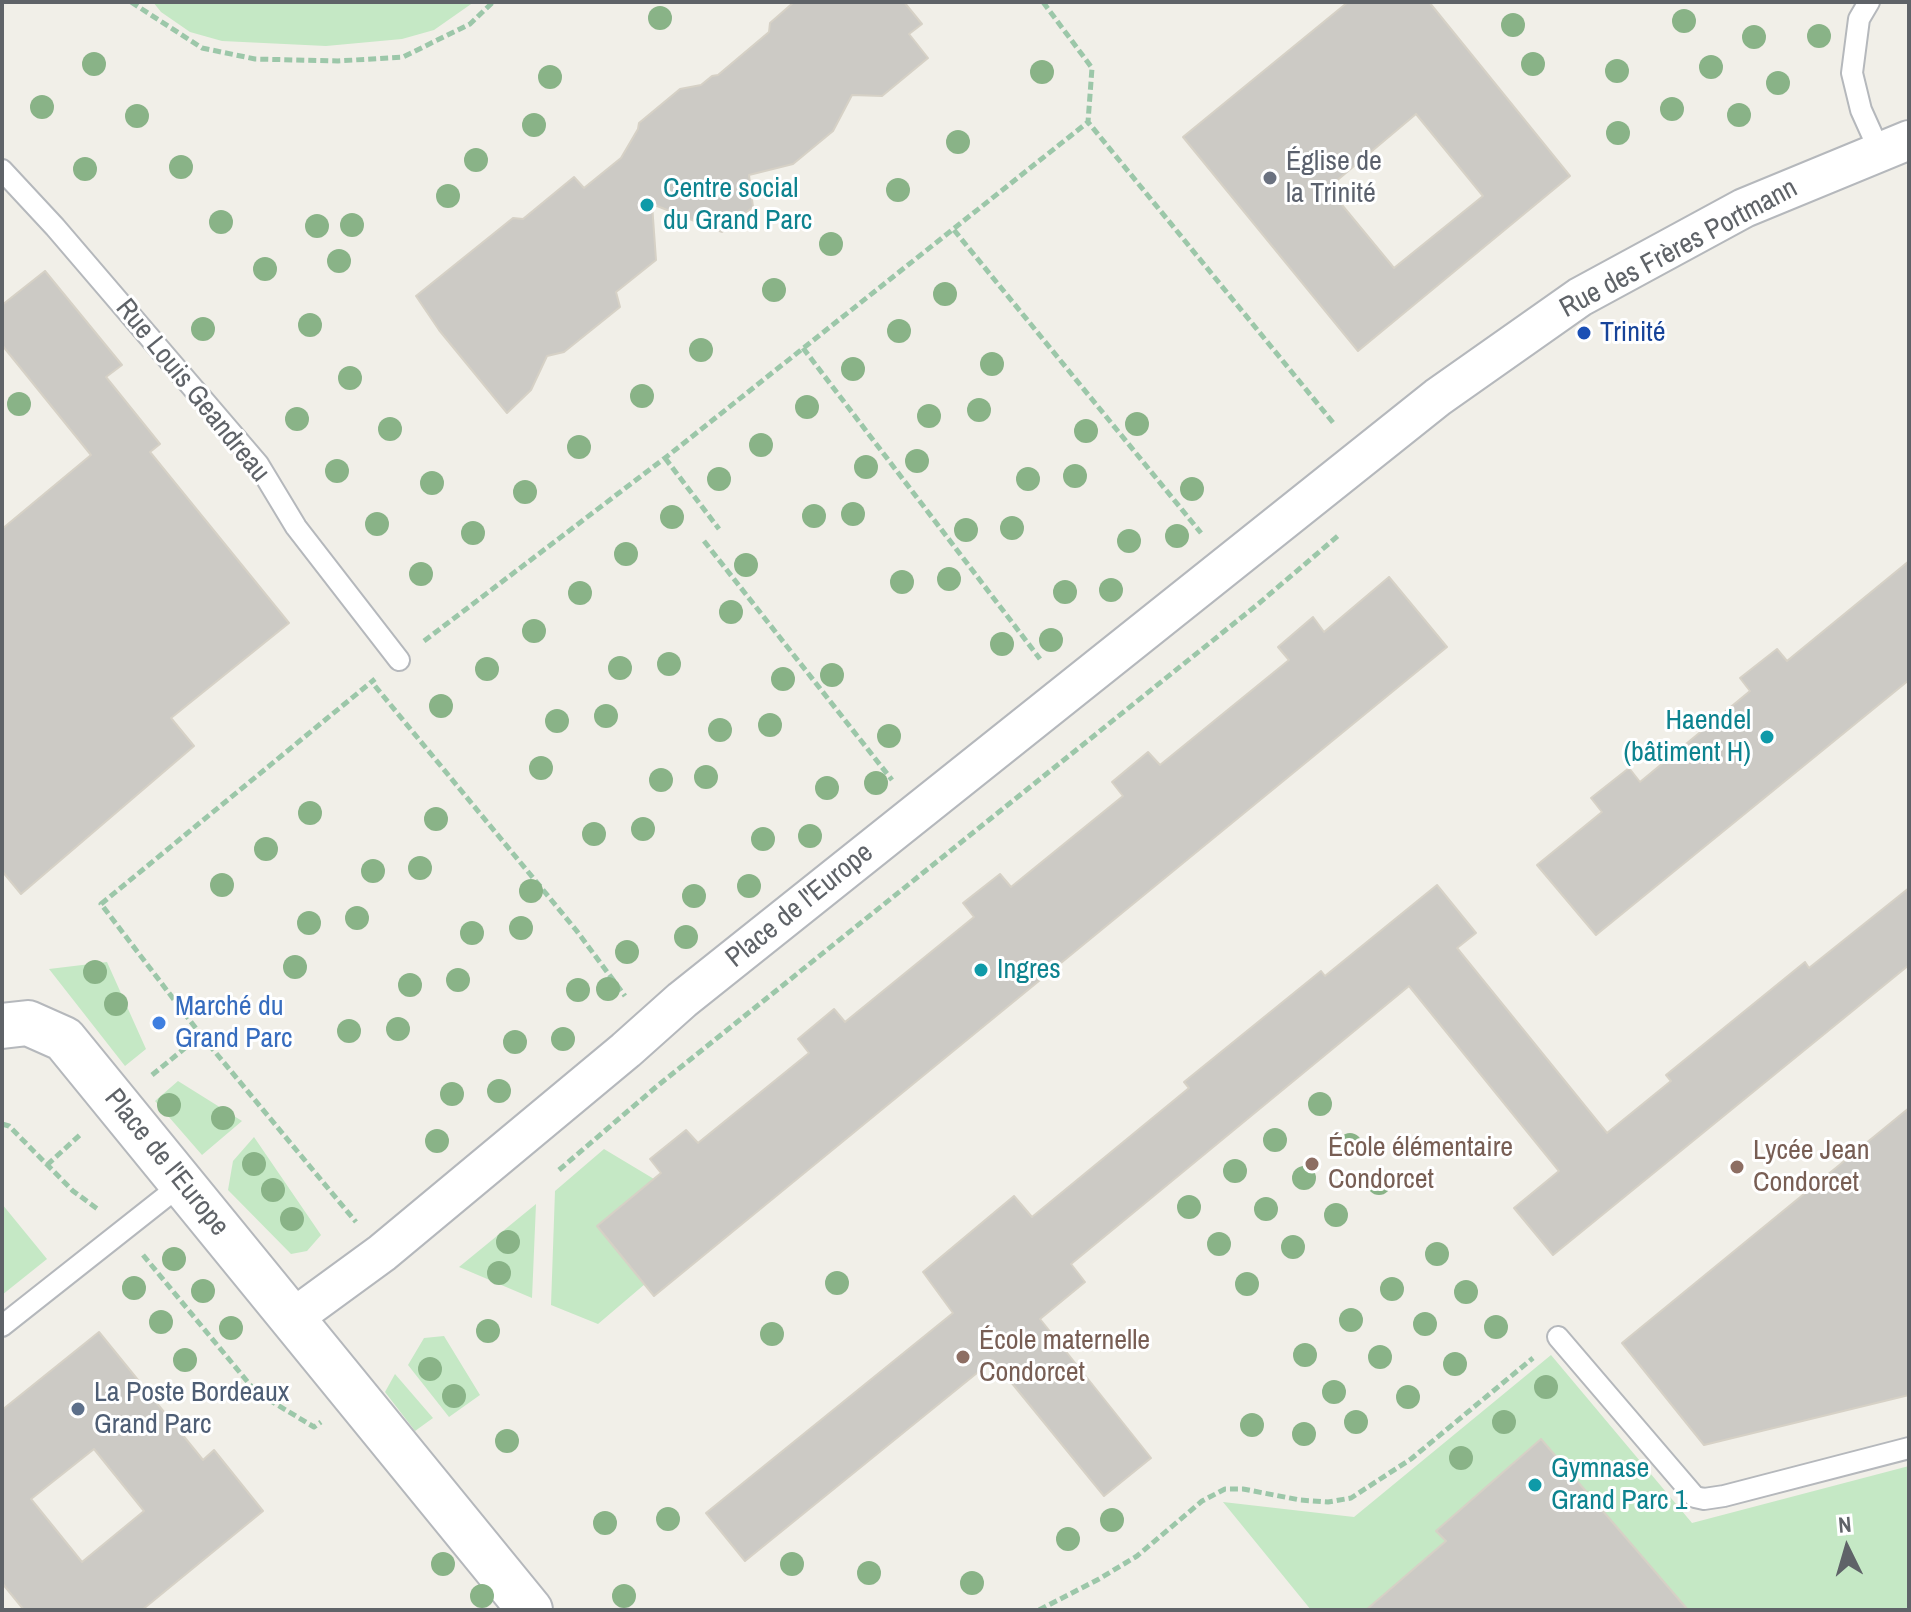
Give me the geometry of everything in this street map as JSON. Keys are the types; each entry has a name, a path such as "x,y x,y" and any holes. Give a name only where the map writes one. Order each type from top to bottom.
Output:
{"street":[{"name":"Rue des Frères Portmann","path":"1310,499 1438,397 1580,297 1744,208 1894,145"},
{"name":"Place de l'Europe","path":"293,1318 382,1253 682,1000 1310,499"},
{"name":"Place de l'Europe","path":"15,1025 64,1039 530,1610"}],"lane":[{"path":"1869,2 1859,19 1852,73 1861,110 1894,145"},
{"name":"Rue Louis Geandreau","path":"2,170 55,227 258,464 296,527 399,660"},
{"path":"2,1326 183,1183"},
{"path":"1558,1337 1695,1497 1724,1496 1909,1448"}],"path":[{"path":"131,2 202,48 255,59 338,61 403,57 470,24 493,2"},
{"path":"1043,2 1092,68 1088,122 1362,458"},
{"path":"365,1232 201,1035 101,904 399,660 665,458 1088,122"},
{"path":"954,230 1204,537"},
{"path":"803,348 1046,666"},
{"path":"665,458 719,529"},
{"path":"559,1170 680,1067 1257,605 1341,533"},
{"path":"704,541 898,787"},
{"path":"372,682 576,930 625,995 625,1010"},
{"path":"148,1079 201,1035"},
{"path":"2,1124 9,1126 73,1191 110,1218"},
{"path":"47,1165 87,1128"},
{"path":"137,1247 256,1392 314,1427"},
{"path":"1039,1610 1137,1556 1202,1501 1225,1489 1328,1502 1351,1498 1411,1459 1558,1337"}],"green space":[{"path":"153,2 474,2 434,30 402,39 326,46 222,41 190,32 161,12"},
{"path":"107,962 146,1049 125,1066 49,969"},
{"path":"178,1081 242,1121 202,1155 155,1101"},
{"path":"254,1137 321,1235 307,1251 291,1254 228,1190 233,1161"},
{"path":"604,1149 654,1179 645,1284 598,1324 551,1305 555,1191"},
{"path":"2,1204 47,1259 2,1295"},
{"path":"536,1204 532,1298 459,1267"},
{"path":"444,1336 480,1395 449,1417 408,1365 424,1338"},
{"path":"1551,1355 1692,1523 1909,1466 1909,1610 1311,1610 1223,1502 1354,1517"},
{"path":"395,1374 433,1418 415,1431 385,1392"}],"building":[{"name":"Centre social du Grand Parc","path":"794,2 904,2 922,24 909,34 928,58 882,96 852,95 833,131 793,164 749,175 753,207 722,232 652,204 656,260 616,292 620,307 564,352 547,356 531,390 507,413 439,330 416,296 513,218 523,219 574,177 584,188 621,158 639,123 680,89 701,85 718,75 769,32 770,23"},
{"name":"Église de la Trinité","path":"1348,2 1429,2 1570,176 1358,351 1183,137","holes":["1416,114 1483,196 1394,268 1328,188"]},
{"path":"45,271 122,365 106,377 160,444 150,452 289,623 171,718 194,746 21,894 2,871 2,529 91,455 2,345 2,305"},
{"name":"Haendel (bâtiment H)","path":"1909,561 1909,680 1596,935 1537,865 1602,812 1591,798 1629,768 1640,782 1750,691 1740,678 1777,649 1787,661"},
{"name":"Ingres","path":"1389,577 1447,647 654,1296 597,1226 661,1173 650,1159 686,1130 698,1143 809,1053 798,1039 834,1009 845,1022 974,917 963,903 1000,874 1011,887 1123,796 1112,782 1148,752 1160,765 1289,660 1278,647 1313,617 1324,632"},
{"path":"1437,885 1476,933 1457,948 1607,1133 1671,1081 1666,1075 1805,962 1809,968 1909,888 1909,965 1553,1255 1514,1208 1559,1171 1409,986 1071,1264 1085,1282 1040,1319 1151,1458 1104,1496 993,1360 745,1561 706,1513 953,1313 923,1272 1014,1196 1032,1217 1189,1088 1184,1082 1321,971 1325,976"},
{"path":"1909,1108 1909,1395 1704,1445 1622,1343"},
{"path":"99,1332 203,1460 214,1450 263,1511 142,1610 24,1610 2,1583 2,1410","holes":["94,1449 144,1511 82,1562 31,1499"]},
{"name":"Gymnase Grand Parc 1","path":"1541,1439 1688,1610 1366,1610 1446,1541 1436,1531"}],"place":[{"name":"Église de la Trinité","path":"1270,178"},
{"name":"Centre social du Grand Parc","path":"647,205"},
{"name":"Trinité","path":"1584,333"},
{"name":"Haendel (bâtiment H)","path":"1767,737"},
{"name":"Ingres","path":"981,970"},
{"name":"Marché du Grand Parc","path":"159,1023"},
{"name":"École élémentaire Condorcet","path":"1312,1164"},
{"name":"Lycée Jean Condorcet","path":"1737,1167"},
{"name":"École maternelle Condorcet","path":"963,1357"},
{"name":"La Poste Bordeaux Grand Parc","path":"78,1409"},
{"name":"Gymnase Grand Parc 1","path":"1535,1485"}]}
